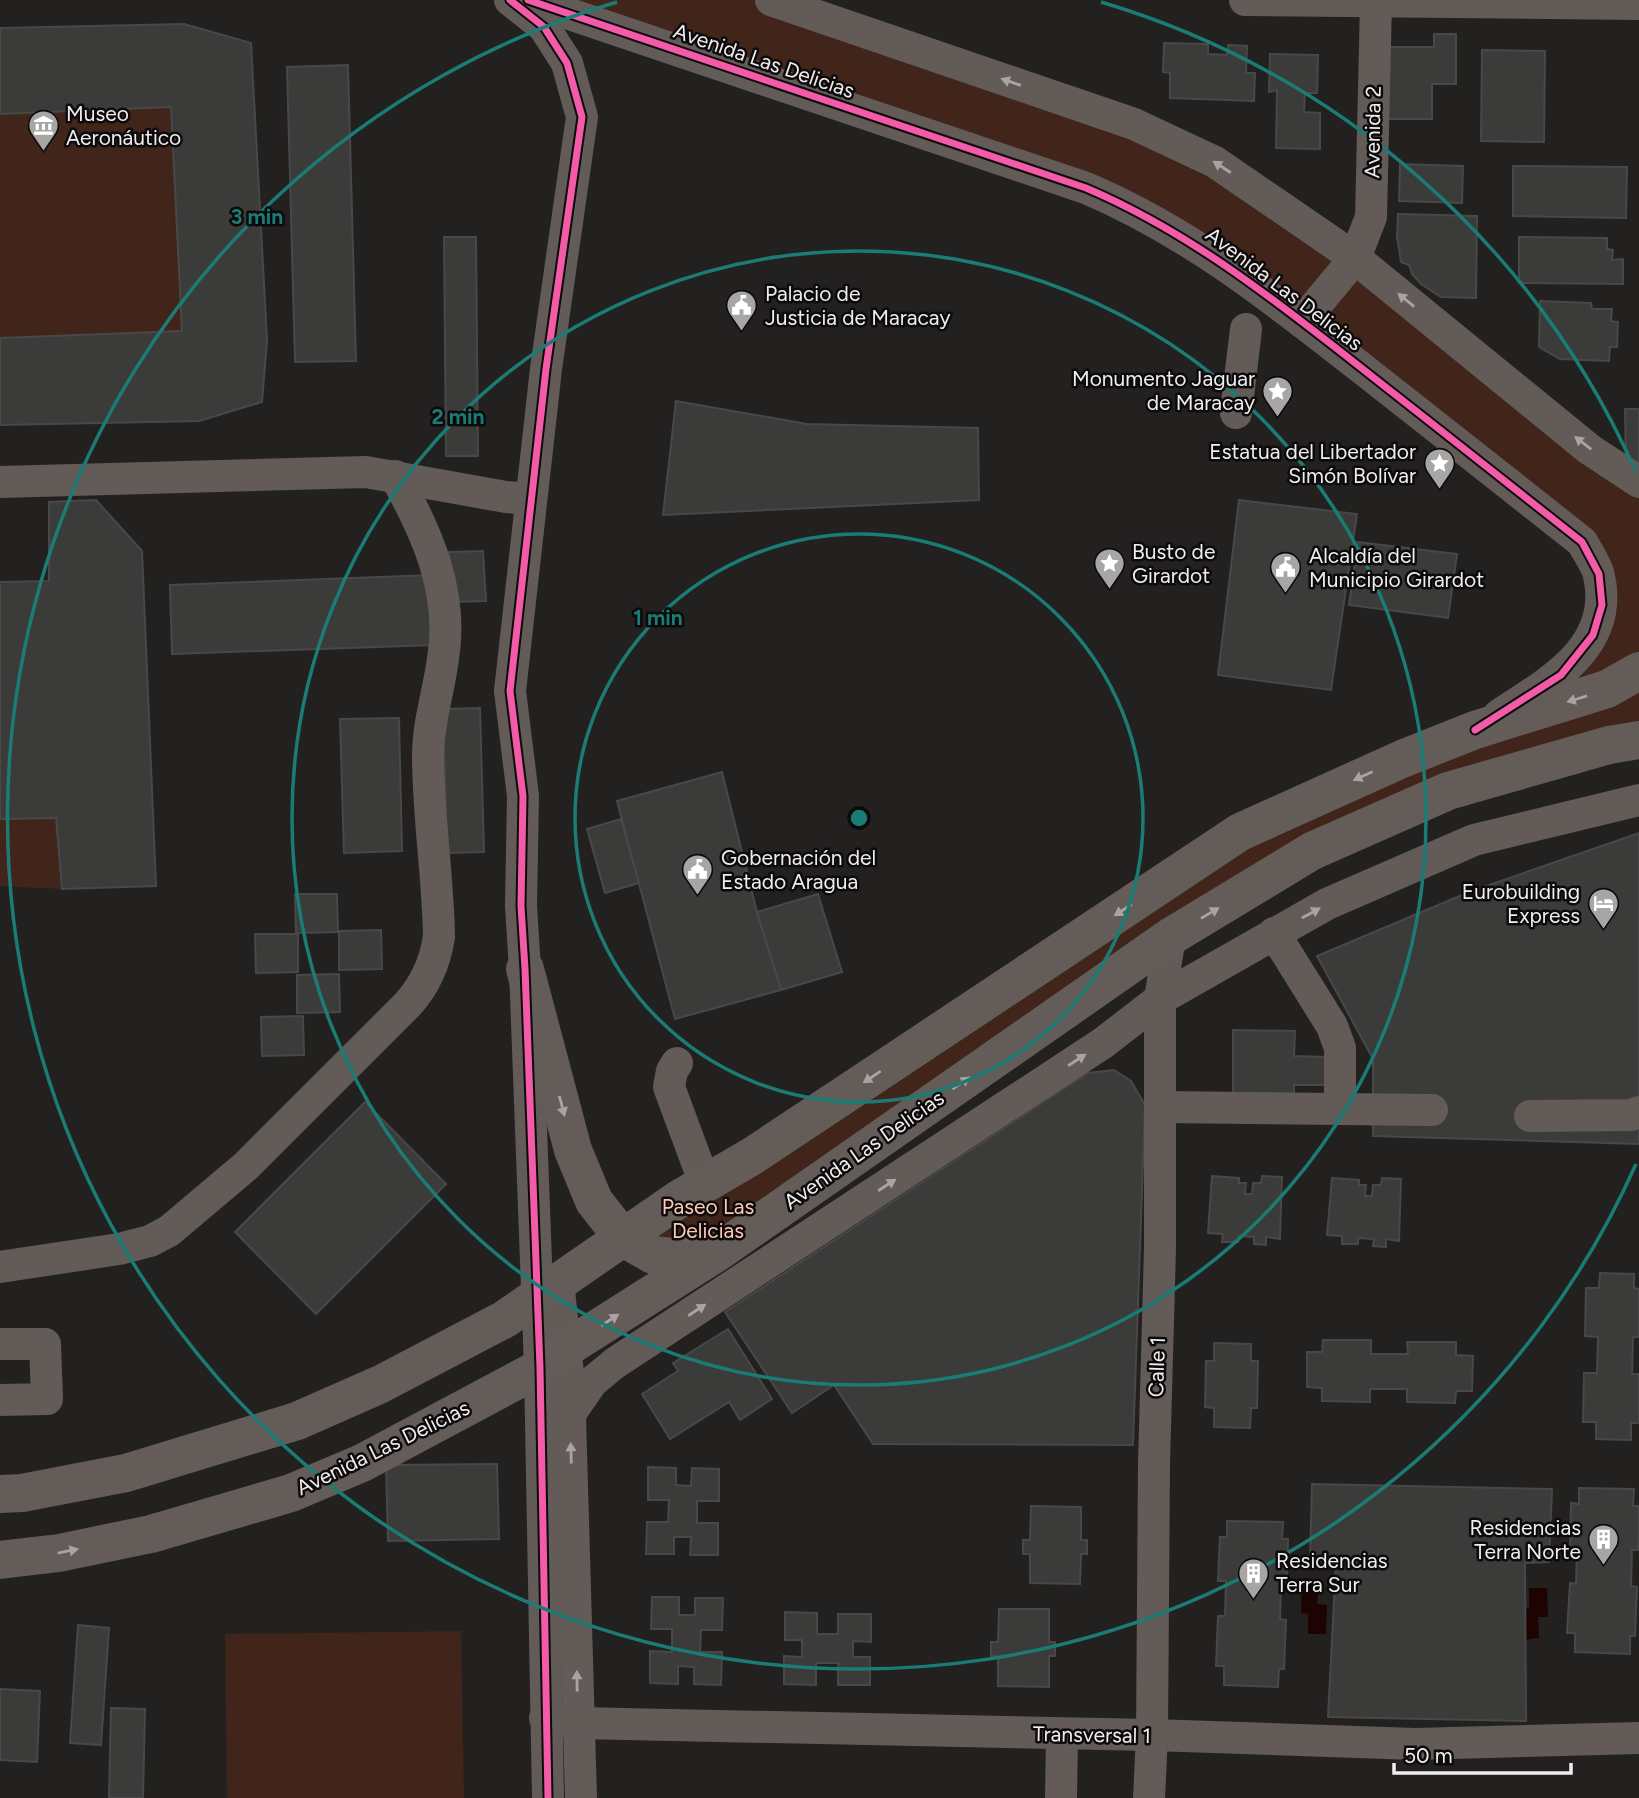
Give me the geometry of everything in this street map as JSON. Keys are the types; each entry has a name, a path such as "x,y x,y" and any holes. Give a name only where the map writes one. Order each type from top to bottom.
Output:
{"main road":[{"name":"Avenida Las Delicias","path":"0,1494 22,1493 126,1473 297,1421 381,1384 505,1319 1219,844 1251,826 1402,759 1475,730 1607,689 1639,671"},
{"name":"Avenida Las Delicias","path":"0,1560 59,1553 151,1534 291,1493 362,1463 466,1410 553,1358 718,1252 1170,937 1312,851 1448,791 1609,745 1639,740"},
{"path":"525,969 573,1150 594,1201 623,1238 653,1255 682,1258 718,1252"}],"street":[{"path":"510,0 544,27 567,63 582,117 545,369 510,691 523,796 521,906 553,1358 545,1718 548,1798"},
{"name":"Avenida Las Delicias","path":"528,0 1086,188 1123,204 1191,242 1302,321 1582,542 1599,574 1602,605 1593,635 1561,675 1475,730"},
{"path":"771,0 1134,124 1215,162 1355,258 1589,449 1639,482"},
{"path":"1245,0 1639,4"},
{"name":"Avenida 2","path":"1302,321 1355,258 1371,217 1376,3"},
{"path":"1236,413 1246,329"},
{"path":"0,482 366,472 531,499"},
{"path":"0,1267 119,1250 150,1241 169,1231 246,1166 408,1004 426,980 437,951 439,937 428,751 443,661 445,617 433,555 421,521 395,476"},
{"path":"570,1414 592,1382 615,1363 1103,1043 1160,999 1274,933 1327,904 1474,840 1639,800"},
{"path":"1274,933 1332,1026 1340,1048 1340,1093"},
{"name":"Calle 1","path":"1149,1798 1160,1248 1160,999 1170,937"},
{"path":"677,1063 672,1071 669,1087 705,1184"},
{"path":"1160,1107 1432,1110"},
{"path":"1530,1116 1630,1115 1639,1112"},
{"path":"0,1344 45,1343 47,1399 0,1400"},
{"path":"553,1358 570,1414 581,1798"},
{"name":"Transversal 1","path":"545,1718 578,1723 1152,1735 1415,1744 1639,1738"},
{"path":"1061,1798 1062,1735"}],"green space":[{"name":"Paseo Las Delicias","path":"528,0 771,0 1215,162 1639,482 1639,740 1312,851 718,1252 623,1238 1087,933 1561,675 1599,574 1138,212"},
{"path":"171,107 182,331 0,338 0,114"},
{"path":"56,818 62,889 0,886 0,819"},
{"path":"461,1631 464,1798 227,1798 225,1634"}],"shaded area":[{"path":"1302,1582 1319,1584 1317,1604 1327,1605 1326,1634 1308,1634 1308,1614 1301,1613"},
{"path":"1529,1588 1547,1588 1548,1617 1538,1617 1539,1638 1523,1640 1521,1609 1529,1608"}],"building":[{"path":"184,24 251,43 267,340 262,402 199,421 0,425 0,338 182,331 171,107 0,114 0,28"},
{"path":"1434,34 1456,34 1456,84 1432,84 1432,119 1386,119 1386,47 1434,47"},
{"path":"1164,43 1208,44 1208,54 1227,55 1228,45 1247,46 1246,73 1255,73 1254,101 1170,98 1170,73 1163,72"},
{"path":"1482,50 1545,51 1544,142 1481,141"},
{"path":"1270,54 1318,55 1317,93 1305,93 1304,112 1320,113 1320,149 1276,148 1277,90 1269,92"},
{"path":"348,65 356,361 295,362 287,67"},
{"path":"1400,164 1463,166 1462,203 1399,201"},
{"path":"1513,166 1627,167 1626,218 1513,216"},
{"path":"1398,214 1477,216 1476,298 1441,297 1421,284 1412,274 1409,265 1401,262 1397,237"},
{"path":"444,237 476,237 478,456 446,456"},
{"path":"1519,237 1607,238 1607,249 1613,250 1612,260 1623,259 1623,284 1519,283"},
{"path":"1540,301 1591,303 1592,309 1612,309 1611,321 1618,322 1617,347 1610,347 1609,361 1560,359 1539,347"},
{"path":"676,401 807,424 978,428 979,500 663,515"},
{"path":"1625,409 1639,409 1639,474 1626,465"},
{"path":"96,500 142,551 156,886 62,889 56,818 0,819 0,582 49,581 49,502"},
{"name":"Alcaldía del Municipio Girardot","path":"1239,500 1357,514 1331,690 1218,675"},
{"path":"1358,542 1457,554 1448,618 1349,605"},
{"path":"483,551 486,601 452,602 449,552"},
{"path":"431,575 434,645 172,654 170,585"},
{"path":"480,708 484,852 447,853 443,709"},
{"path":"399,718 402,851 344,853 340,719"},
{"name":"Gobernación del Estado Aragua","path":"722,772 757,912 781,990 675,1019 617,801"},
{"path":"621,819 639,883 605,893 587,829"},
{"path":"1639,833 1639,1144 1373,1136 1373,1059 1317,956 1469,892"},
{"path":"295,894 337,894 338,932 296,933"},
{"path":"818,894 842,972 781,990 757,912"},
{"path":"381,930 382,969 339,970 339,931"},
{"path":"255,934 298,934 298,972 256,973"},
{"path":"339,974 340,1012 297,1013 297,975"},
{"path":"303,1016 304,1055 262,1056 261,1017"},
{"path":"1233,1030 1295,1031 1294,1056 1328,1057 1327,1085 1294,1085 1294,1096 1233,1095"},
{"path":"1114,1070 1131,1081 1145,1105 1133,1445 873,1444 834,1385 792,1413 725,1312 1088,1073"},
{"path":"365,1102 446,1184 316,1314 235,1232"},
{"path":"1212,1176 1239,1178 1239,1183 1246,1183 1245,1194 1252,1194 1253,1183 1261,1183 1262,1176 1282,1177 1280,1239 1266,1237 1266,1245 1254,1244 1254,1237 1238,1236 1238,1242 1222,1242 1223,1234 1208,1233"},
{"path":"1332,1178 1359,1180 1359,1185 1366,1185 1365,1196 1372,1196 1373,1185 1381,1185 1382,1178 1401,1179 1399,1241 1386,1239 1386,1247 1373,1246 1374,1239 1358,1238 1358,1244 1342,1244 1342,1236 1327,1235"},
{"path":"1600,1273 1634,1274 1634,1288 1639,1289 1639,1337 1633,1337 1632,1374 1639,1374 1639,1423 1631,1423 1631,1440 1596,1439 1596,1422 1583,1422 1584,1373 1597,1373 1598,1337 1585,1336 1586,1288 1599,1288"},
{"path":"728,1329 772,1399 740,1420 729,1402 670,1439 642,1394 678,1371 673,1363"},
{"path":"1323,1340 1371,1340 1371,1354 1408,1354 1407,1342 1456,1342 1456,1355 1473,1356 1472,1391 1456,1391 1455,1403 1407,1402 1407,1389 1370,1389 1370,1402 1322,1401 1322,1388 1307,1387 1307,1352 1322,1352"},
{"path":"1214,1343 1251,1344 1251,1361 1258,1361 1257,1408 1251,1408 1250,1428 1214,1427 1214,1408 1205,1407 1206,1361 1214,1361"},
{"path":"497,1464 499,1539 388,1541 386,1465"},
{"path":"648,1467 676,1468 676,1485 691,1486 692,1468 719,1469 719,1501 697,1501 697,1523 718,1523 718,1555 690,1555 691,1537 674,1537 674,1554 646,1554 647,1522 668,1522 669,1500 648,1500"},
{"path":"1312,1484 1552,1489 1549,1562 1525,1563 1526,1721 1328,1717 1336,1562 1310,1561"},
{"name":"Residencias Terra Norte","path":"1579,1488 1634,1489 1633,1506 1639,1506 1639,1530 1638,1550 1632,1550 1631,1586 1637,1587 1635,1636 1630,1636 1630,1654 1575,1652 1575,1633 1567,1633 1570,1583 1576,1584 1577,1548 1570,1548 1571,1503 1579,1504"},
{"path":"1031,1506 1081,1507 1081,1540 1087,1540 1087,1554 1081,1554 1080,1584 1030,1583 1030,1554 1023,1554 1023,1540 1030,1540"},
{"name":"Residencias Terra Sur","path":"1227,1521 1283,1522 1282,1539 1288,1539 1287,1583 1281,1583 1280,1619 1286,1620 1284,1669 1279,1669 1278,1687 1224,1685 1224,1666 1216,1666 1218,1616 1225,1616 1226,1581 1218,1581 1220,1537 1227,1537"},
{"path":"652,1597 679,1597 679,1615 695,1615 695,1598 723,1598 722,1630 701,1630 700,1652 722,1652 721,1685 694,1684 694,1667 678,1666 678,1684 650,1683 650,1651 672,1652 672,1629 651,1629"},
{"path":"999,1609 1049,1609 1049,1642 1055,1642 1055,1656 1049,1656 1049,1687 998,1686 998,1656 991,1656 991,1642 998,1642"},
{"path":"785,1612 817,1613 817,1634 838,1634 838,1614 871,1614 871,1642 853,1641 853,1657 870,1657 870,1685 838,1685 838,1663 816,1663 816,1685 784,1684 784,1656 802,1657 802,1640 785,1640"},
{"path":"78,1625 109,1628 101,1745 70,1743"},
{"path":"0,1689 40,1691 37,1762 0,1760"},
{"path":"111,1708 145,1709 143,1798 109,1798"}],"cycle path":[{"path":"510,0 544,27 567,63 582,117 546,369 510,691 523,796 521,906 540,1368 548,1798"},
{"path":"528,0 1086,188 1125,206 1199,248 1302,322 1582,542 1599,574 1602,605 1593,635 1561,675 1475,730"}],"place":[{"name":"Museo Aeronáutico","path":"43,153"},
{"name":"Palacio de Justicia de Maracay","path":"742,333"},
{"name":"Monumento Jaguar de Maracay","path":"1278,418"},
{"name":"Estatua del Libertador Simón Bolívar","path":"1439,491"},
{"name":"Busto de Girardot","path":"1109,591"},
{"name":"Alcaldía del Municipio Girardot","path":"1286,595"},
{"name":"Gobernación del Estado Aragua","path":"698,897"},
{"name":"Eurobuilding Express","path":"1603,931"},
{"name":"Residencias Terra Norte","path":"1604,1567"},
{"name":"Residencias Terra Sur","path":"1253,1600"}]}
